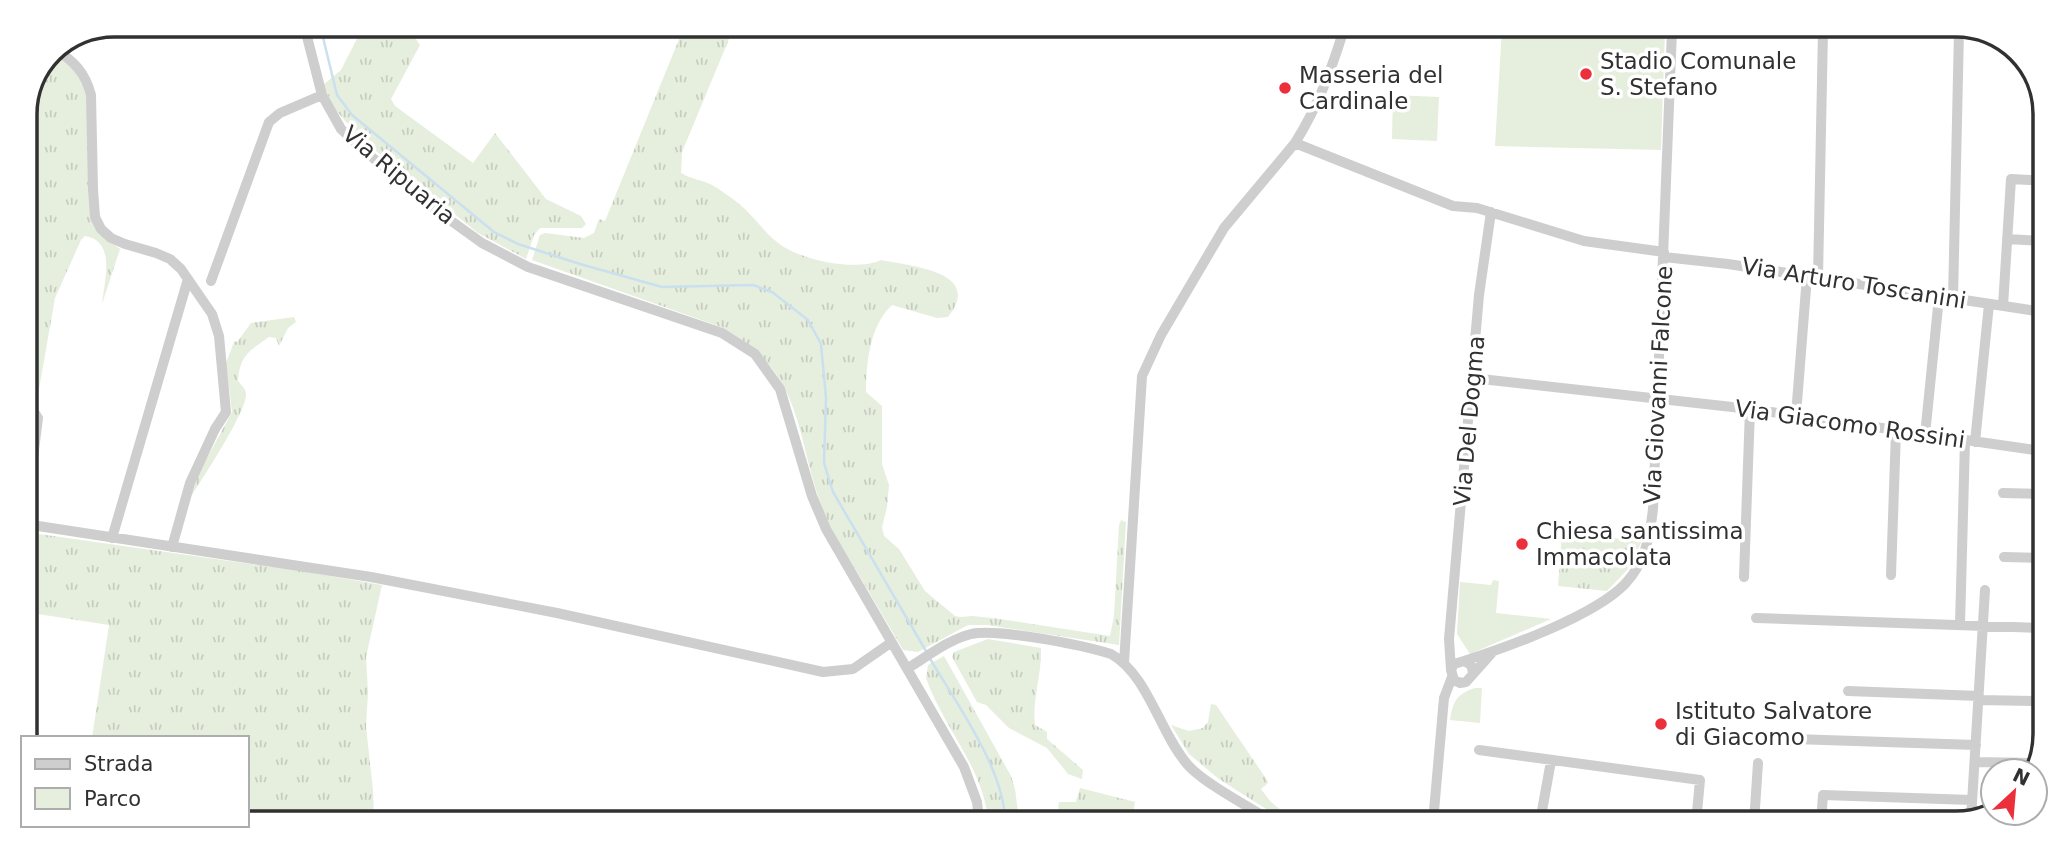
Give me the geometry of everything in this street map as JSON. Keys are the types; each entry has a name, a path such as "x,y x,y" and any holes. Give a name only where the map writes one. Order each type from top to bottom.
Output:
{"street":[{"name":"Via Ripuaria","path":"307,37 322,95 341,129 436,210 482,243 553,277 713,329 755,354 780,389 812,496 826,529 964,767 978,811"},
{"path":"1124,663 1142,376 1160,335 1224,228 1295,144 1329,78 1342,37"},
{"name":"Via Giovanni Falcone","path":"1462,661 1493,652 1598,604 1625,584 1647,546 1651,531 1672,37"},
{"path":"1796,415 1812,277 1824,37"},
{"path":"1952,299 1959,37"},
{"path":"64,55 80,68 89,88 95,217 101,229 111,238 170,259 188,279 212,314 219,336 226,412 190,482 172,547"},
{"path":"211,281 269,122 280,113 322,95"},
{"name":"Via Arturo Toscanini","path":"1295,144 1434,200 1491,212 1561,236 2033,310"},
{"path":"2003,306 2011,179 2033,180"},
{"name":"Via Del Dogma","path":"1456,677 1449,654 1479,295 1491,212"},
{"path":"2007,239 2033,240"},
{"path":"112,538 188,279"},
{"path":"1926,435 1940,297"},
{"path":"1960,625 1970,441 1989,304"},
{"name":"Via Giacomo Rossini","path":"1472,379 1657,397 2033,450"},
{"path":"1744,577 1750,409"},
{"path":"1891,575 1896,431"},
{"path":"2003,493 2033,494"},
{"path":"37,524 311,567 497,600 823,672 853,669 891,643"},
{"path":"2004,557 2033,558"},
{"path":"1971,810 1985,590"},
{"path":"1756,618 2033,628"},
{"path":"1451,630 1462,661"},
{"path":"908,668 967,635 988,632 1111,654 1124,663 1135,676 1179,754 1198,774 1256,811"},
{"name":"Via Giovanni Falcone","path":"1473,672 1493,652"},
{"path":"1434,811 1444,705 1456,677 1454,664 1462,661 1471,665 1473,672 1469,681 1456,677"},
{"path":"1848,691 2033,701"},
{"path":"1794,739 1976,745"},
{"path":"1479,750 1700,780 1697,811"},
{"path":"1542,811 1551,761"},
{"path":"1975,762 1979,762"},
{"path":"1755,811 1758,763"},
{"path":"1822,811 1824,795 1972,800"}],"green space":[{"path":"358,37 415,37 420,45 391,99 395,106 473,163 495,133 546,199 581,216 586,224 582,228 540,228 534,235 526,259 478,233 361,139 334,108 323,85 341,70"},
{"path":"680,37 730,37 682,152 681,173 722,191 777,242 799,254 843,264 857,265 881,260 908,265 939,274 950,280 957,290 957,302 948,317 937,318 892,305 874,334 868,357 866,392 882,406 882,464 889,485 882,527 884,536 899,549 925,591 955,616 1000,619 1110,636 1114,616 1119,525 1121,520 1126,522 1119,645 987,625 968,625 918,652 903,650 830,526 818,496 795,414 771,367 750,346 721,327 532,260 540,235 545,233 584,238 594,233 599,219 605,221"},
{"path":"1502,37 1665,37 1661,150 1495,146"},
{"path":"61,58 79,78 88,101 90,207 106,238 120,249 102,304 106,275 105,254 95,239 85,236 55,298 37,400 37,109 45,80"},
{"path":"1393,95 1439,97 1437,141 1392,139"},
{"path":"294,317 296,322 288,328 279,346 276,338 269,337 243,359 238,381 246,392 240,415 192,495 199,473 232,412 226,363 234,342 238,341 251,323"},
{"path":"1562,533 1642,541 1628,569 1607,591 1558,586"},
{"path":"37,534 382,585 366,657 366,727 374,811 248,811 248,736 92,736 109,625 37,614"},
{"path":"1493,580 1499,581 1496,613 1551,619 1470,654 1457,634 1460,582 1491,585"},
{"path":"988,639 1041,648 1035,725 1047,732 1047,739 1083,770 1082,779 1068,774 1047,748 1009,728 986,705 977,702 952,657 954,652"},
{"path":"944,656 1011,776 1018,811 987,811 979,782 933,696 926,678 928,665"},
{"path":"1475,688 1482,688 1480,723 1450,720 1456,700"},
{"path":"1211,704 1216,705 1267,780 1268,783 1261,789 1277,807 1286,811 1269,811 1219,779 1189,754 1171,725 1189,731 1203,728 1208,722"},
{"path":"1080,788 1135,802 1134,811 1058,811 1059,802 1076,802"}],"waterway":[{"path":"323,37 337,95 352,115 494,232 518,244 662,287 753,285 772,292 808,320 821,344 826,398 824,463 833,492 926,651"},
{"path":"929,657 987,758 1003,800 1004,811"}],"place":[{"name":"Stadio Comunale S. Stefano","path":"1586,74"},
{"name":"Masseria del Cardinale","path":"1285,88"},
{"name":"Chiesa santissima Immacolata","path":"1522,544"},
{"name":"Istituto Salvatore di Giacomo","path":"1661,724"}]}
